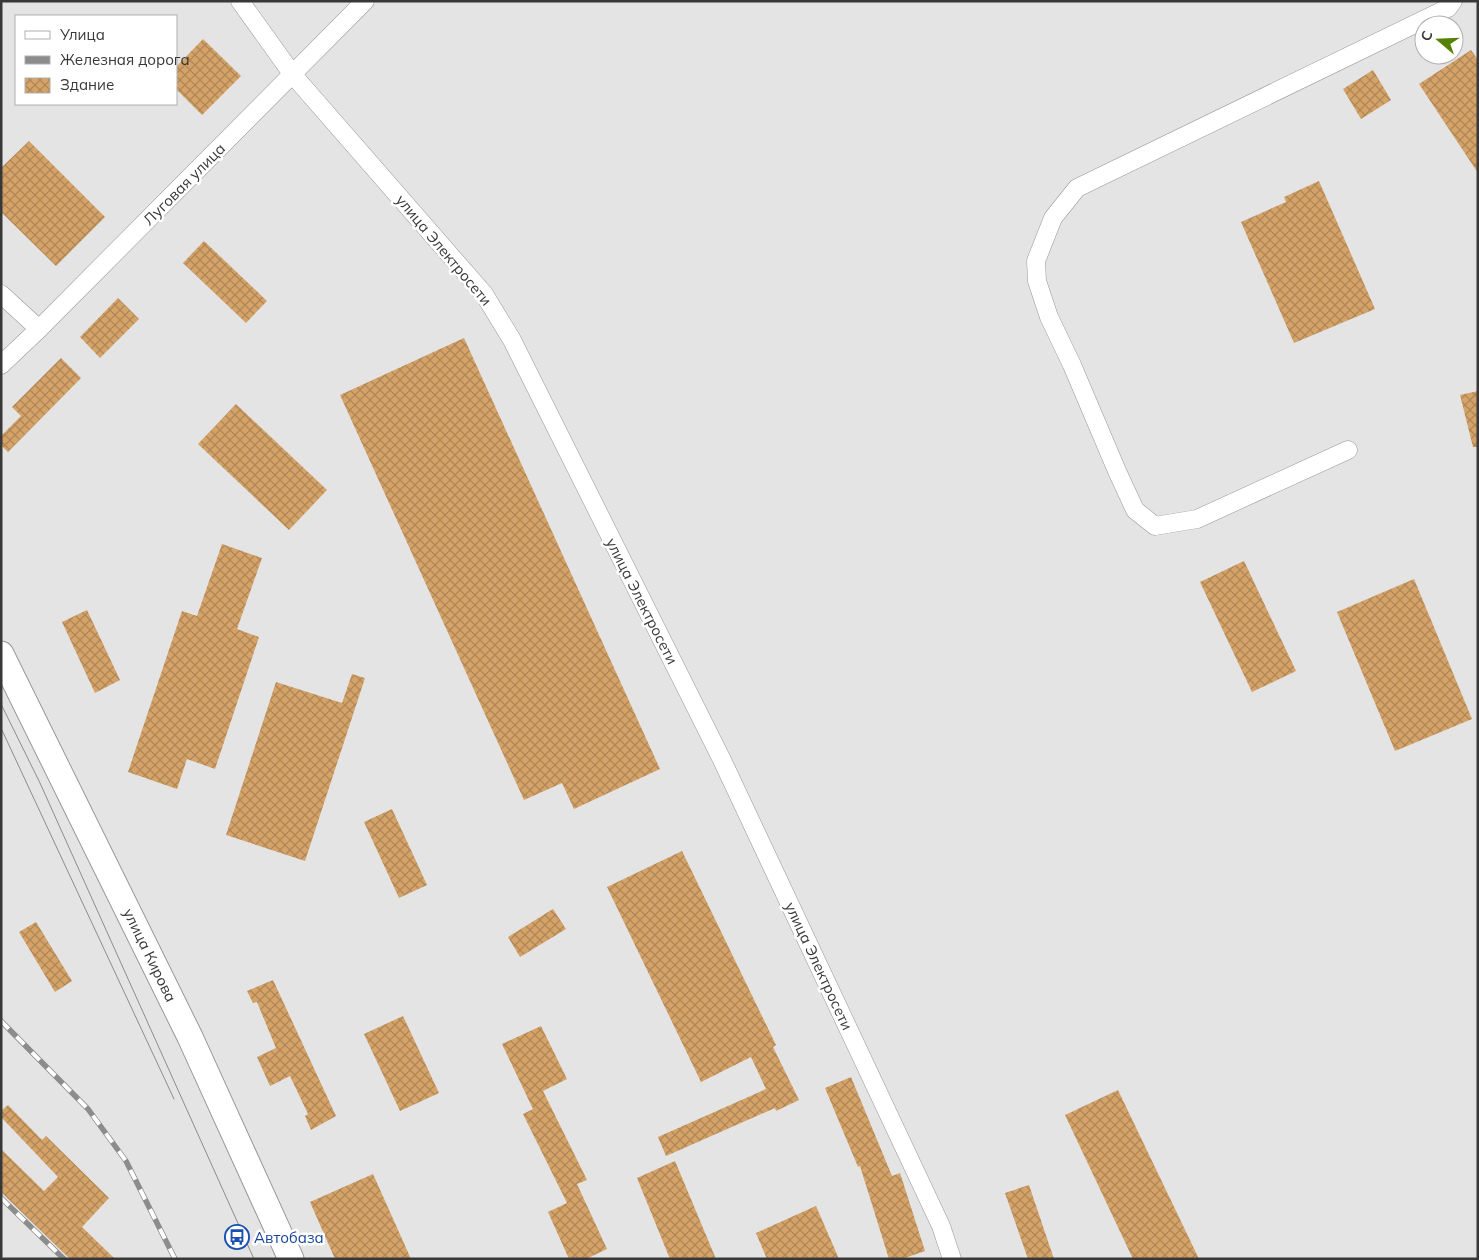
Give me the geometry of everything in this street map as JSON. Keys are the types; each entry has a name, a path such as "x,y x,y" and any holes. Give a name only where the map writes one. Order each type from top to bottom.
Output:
{"main road":[{"name":"улица Кирова","path":"1,654 190,1036 291,1259"}],"street":[{"name":"улица Электросети","path":"240,1 293,75 484,294 512,340 722,760 941,1226 952,1259"},
{"name":"Луговая улица","path":"1,365 365,1"},
{"path":"1348,450 1197,519 1155,526 1135,510 1117,471 1072,365 1049,317 1037,281 1036,261 1053,218 1077,188 1448,8 1453,1"},
{"path":"1,294 39,329"}],"building":[{"path":"203,39 241,76 202,115 178,91 178,65"},
{"path":"1471,50 1478,60 1478,173 1419,84 1448,65 1464,65 1464,55"},
{"path":"1373,70 1391,100 1361,119 1343,89"},
{"path":"29,141 105,217 56,266 1,212 1,168"},
{"path":"1319,181 1375,309 1294,343 1241,222 1286,202 1284,197"},
{"path":"204,241 267,301 246,323 183,263"},
{"path":"118,298 139,319 100,358 80,337"},
{"path":"464,338 660,769 574,809 562,783 524,800 340,395"},
{"path":"61,358 81,378 8,452 1,445 1,436 21,416 12,407"},
{"path":"1478,391 1478,447 1473,447 1460,395"},
{"path":"236,404 327,490 289,530 198,444"},
{"path":"222,544 262,558 237,629 259,637 215,769 187,759 177,789 128,772 182,611 197,616"},
{"path":"1244,561 1296,671 1252,692 1200,582"},
{"path":"1414,579 1472,719 1395,751 1337,612"},
{"path":"87,610 120,680 95,693 62,622"},
{"path":"352,674 365,678 305,861 226,835 276,682 342,703"},
{"path":"392,809 427,885 399,898 364,822"},
{"path":"682,851 776,1045 773,1047 799,1100 776,1111 775,1108 666,1156 658,1137 766,1089 751,1057 701,1082 607,887"},
{"path":"553,909 566,929 520,957 508,937"},
{"path":"36,922 72,981 55,992 19,932"},
{"path":"273,980 336,1116 311,1130 305,1116 308,1114 290,1076 270,1086 257,1057 276,1048 257,1002 253,1003 247,991"},
{"path":"403,1016 439,1093 400,1111 364,1034"},
{"path":"541,1026 567,1079 543,1091 587,1180 577,1184 607,1249 586,1259 569,1259 548,1212 567,1203 523,1114 533,1109 502,1044"},
{"path":"851,1077 892,1176 900,1173 925,1251 902,1259 889,1259 860,1166 858,1167 825,1088"},
{"path":"1118,1090 1199,1259 1133,1259 1065,1115"},
{"path":"8,1105 42,1140 46,1136 109,1198 82,1227 115,1259 70,1259 1,1192 1,1149 44,1191 58,1177 1,1117 1,1111"},
{"path":"675,1161 716,1259 670,1259 637,1178"},
{"path":"373,1174 411,1259 335,1259 310,1202"},
{"path":"1029,1185 1054,1259 1028,1259 1005,1193"},
{"path":"816,1206 839,1259 767,1259 756,1233"}],"tram line":[{"path":"1,704 40,783 254,1259"},
{"path":"1,728 174,1099"}],"railway":[{"path":"1,1021 88,1109 126,1161 175,1259"},
{"path":"1,1198 64,1259"}],"place":[{"name":"Автобаза","path":"237,1237"}]}
